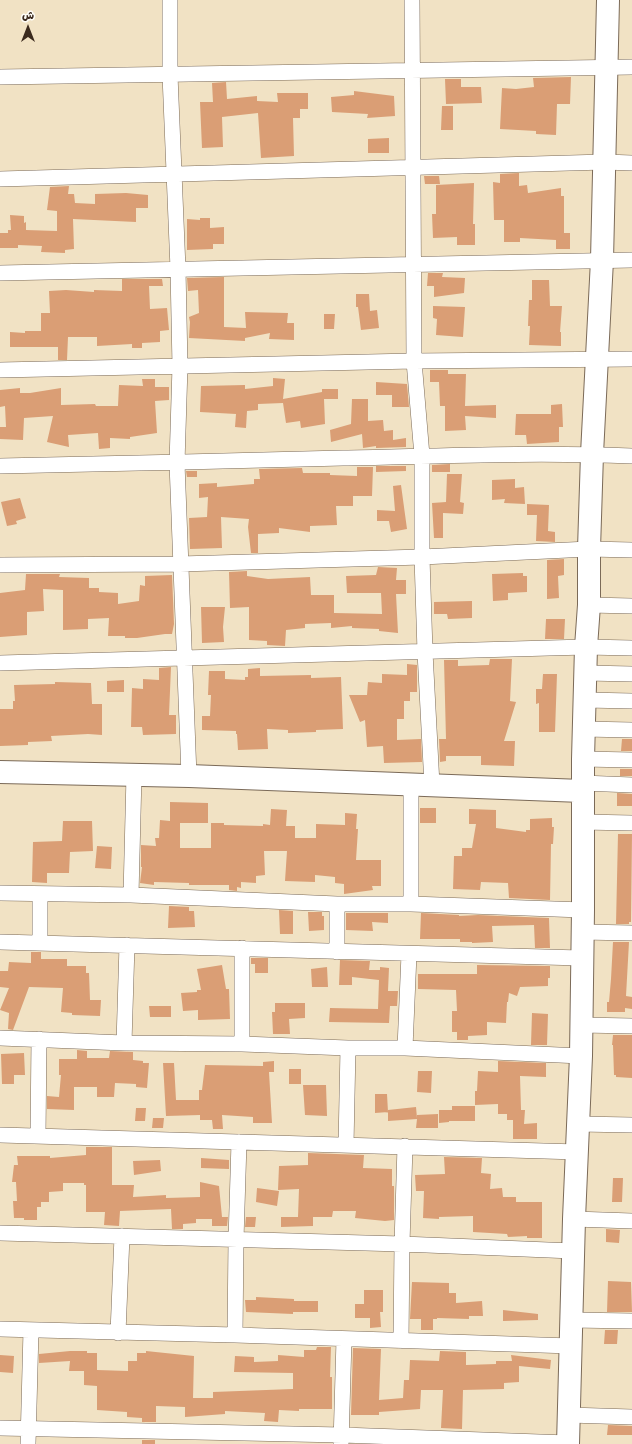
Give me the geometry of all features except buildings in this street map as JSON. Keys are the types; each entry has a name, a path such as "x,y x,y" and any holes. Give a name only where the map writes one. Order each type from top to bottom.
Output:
{"street":[{"path":"170,0 170,75 178,269 180,366 177,463 189,776"},
{"path":"411,904 422,785 425,652 422,557 422,456 414,361 412,0"},
{"path":"0,1428 341,1440 568,1444 574,1219 581,1056 580,1025 583,910 582,787 586,647 589,605 592,454 602,260 608,0"},
{"path":"0,77 607,66 632,67"},
{"path":"0,179 605,162 632,163"},
{"path":"0,273 632,260"},
{"path":"0,370 414,361 597,358 632,359"},
{"path":"0,466 422,456 592,454 632,456"},
{"path":"0,565 180,564 422,557 589,549 632,550"},
{"path":"589,605 632,606"},
{"path":"0,663 586,647 632,648"},
{"path":"586,673 632,674"},
{"path":"585,700 632,701"},
{"path":"584,729 632,730"},
{"path":"583,759 632,760"},
{"path":"0,772 189,776 422,785 582,787 632,785"},
{"path":"131,895 134,775"},
{"path":"582,822 632,823"},
{"path":"0,893 131,895 337,904 411,904 583,910"},
{"path":"40,894 40,942"},
{"path":"337,904 337,952"},
{"path":"582,932 632,933"},
{"path":"0,942 581,958"},
{"path":"124,1043 127,945"},
{"path":"242,948 242,1044"},
{"path":"405,1048 409,954"},
{"path":"580,1025 632,1026"},
{"path":"0,1038 124,1043 405,1048 581,1056"},
{"path":"38,1136 39,1039"},
{"path":"346,1145 348,1048"},
{"path":"579,1124 632,1125"},
{"path":"0,1135 578,1152"},
{"path":"235,1335 239,1142"},
{"path":"401,1341 405,1146"},
{"path":"574,1219 632,1220"},
{"path":"0,1233 402,1244 573,1251"},
{"path":"118,1333 122,1236"},
{"path":"572,1320 632,1321"},
{"path":"0,1329 571,1346"},
{"path":"28,1444 31,1330"},
{"path":"341,1440 344,1339"},
{"path":"569,1415 632,1417"}]}
